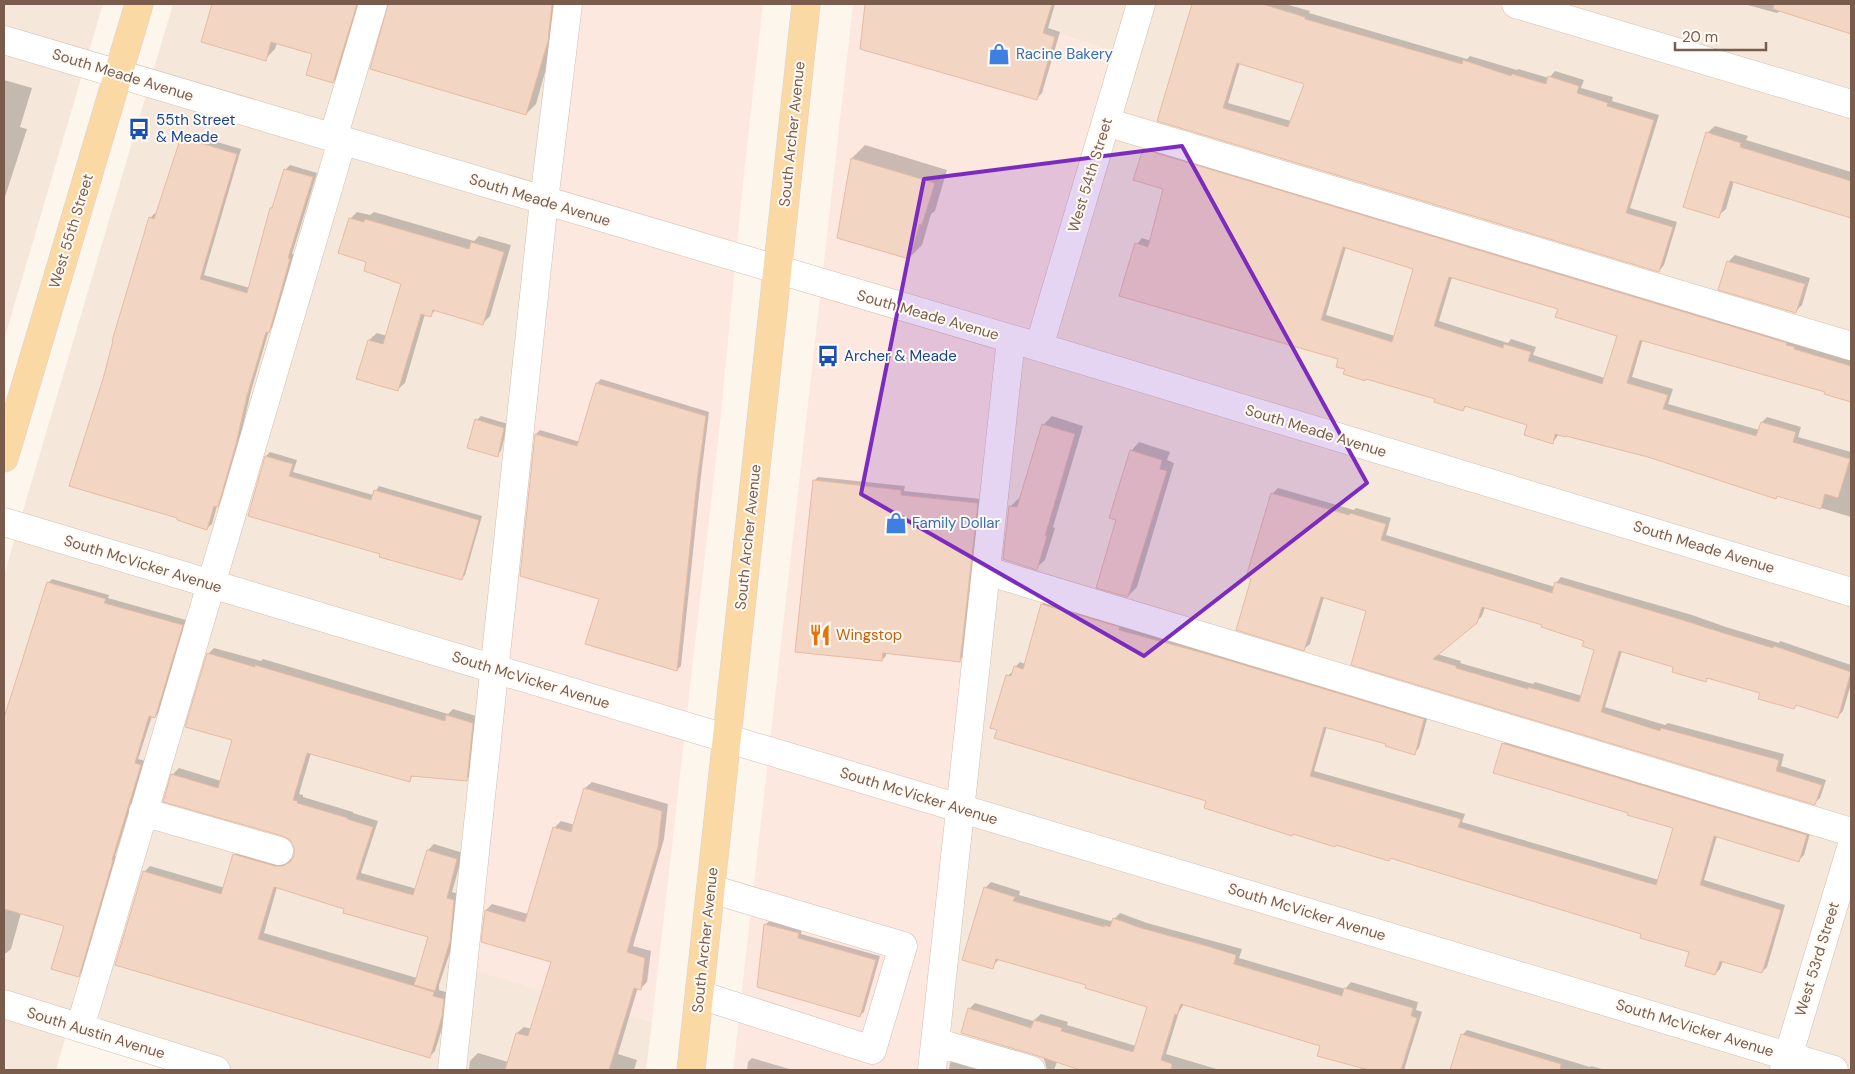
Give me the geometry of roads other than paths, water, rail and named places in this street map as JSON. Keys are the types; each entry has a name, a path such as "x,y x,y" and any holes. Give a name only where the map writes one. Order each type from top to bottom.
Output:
{"main road":[{"name":"West 55th Street","path":"4,458 139,4"},
{"name":"South Archer Avenue","path":"691,1070 806,4"}],"street":[{"path":"80,1028 211,584 338,139 374,4"},
{"path":"452,1070 544,201 568,4"},
{"name":"West 54th Street","path":"1039,347 1141,4"},
{"path":"1516,4 1851,104"},
{"name":"South Meade Avenue","path":"4,40 1039,347 1851,592"},
{"path":"1106,122 1851,346"},
{"path":"932,1070 1011,339"},
{"name":"South McVicker Avenue","path":"4,522 960,808 1786,1063 1834,1070"},
{"path":"987,571 1851,832"},
{"path":"144,812 280,851"},
{"name":"West 53rd Street","path":"1786,1063 1851,848"},
{"path":"700,995 872,1050 903,946 711,889"},
{"name":"South Austin Avenue","path":"4,1004 216,1070"},
{"path":"936,1042 1031,1070"}],"place":[{"name":"Racine Bakery","path":"999,54"},
{"name":"55th Street & Meade","path":"139,129"},
{"name":"Archer & Meade","path":"828,356"},
{"name":"Family Dollar","path":"896,523"},
{"name":"Wingstop","path":"820,635"}]}
